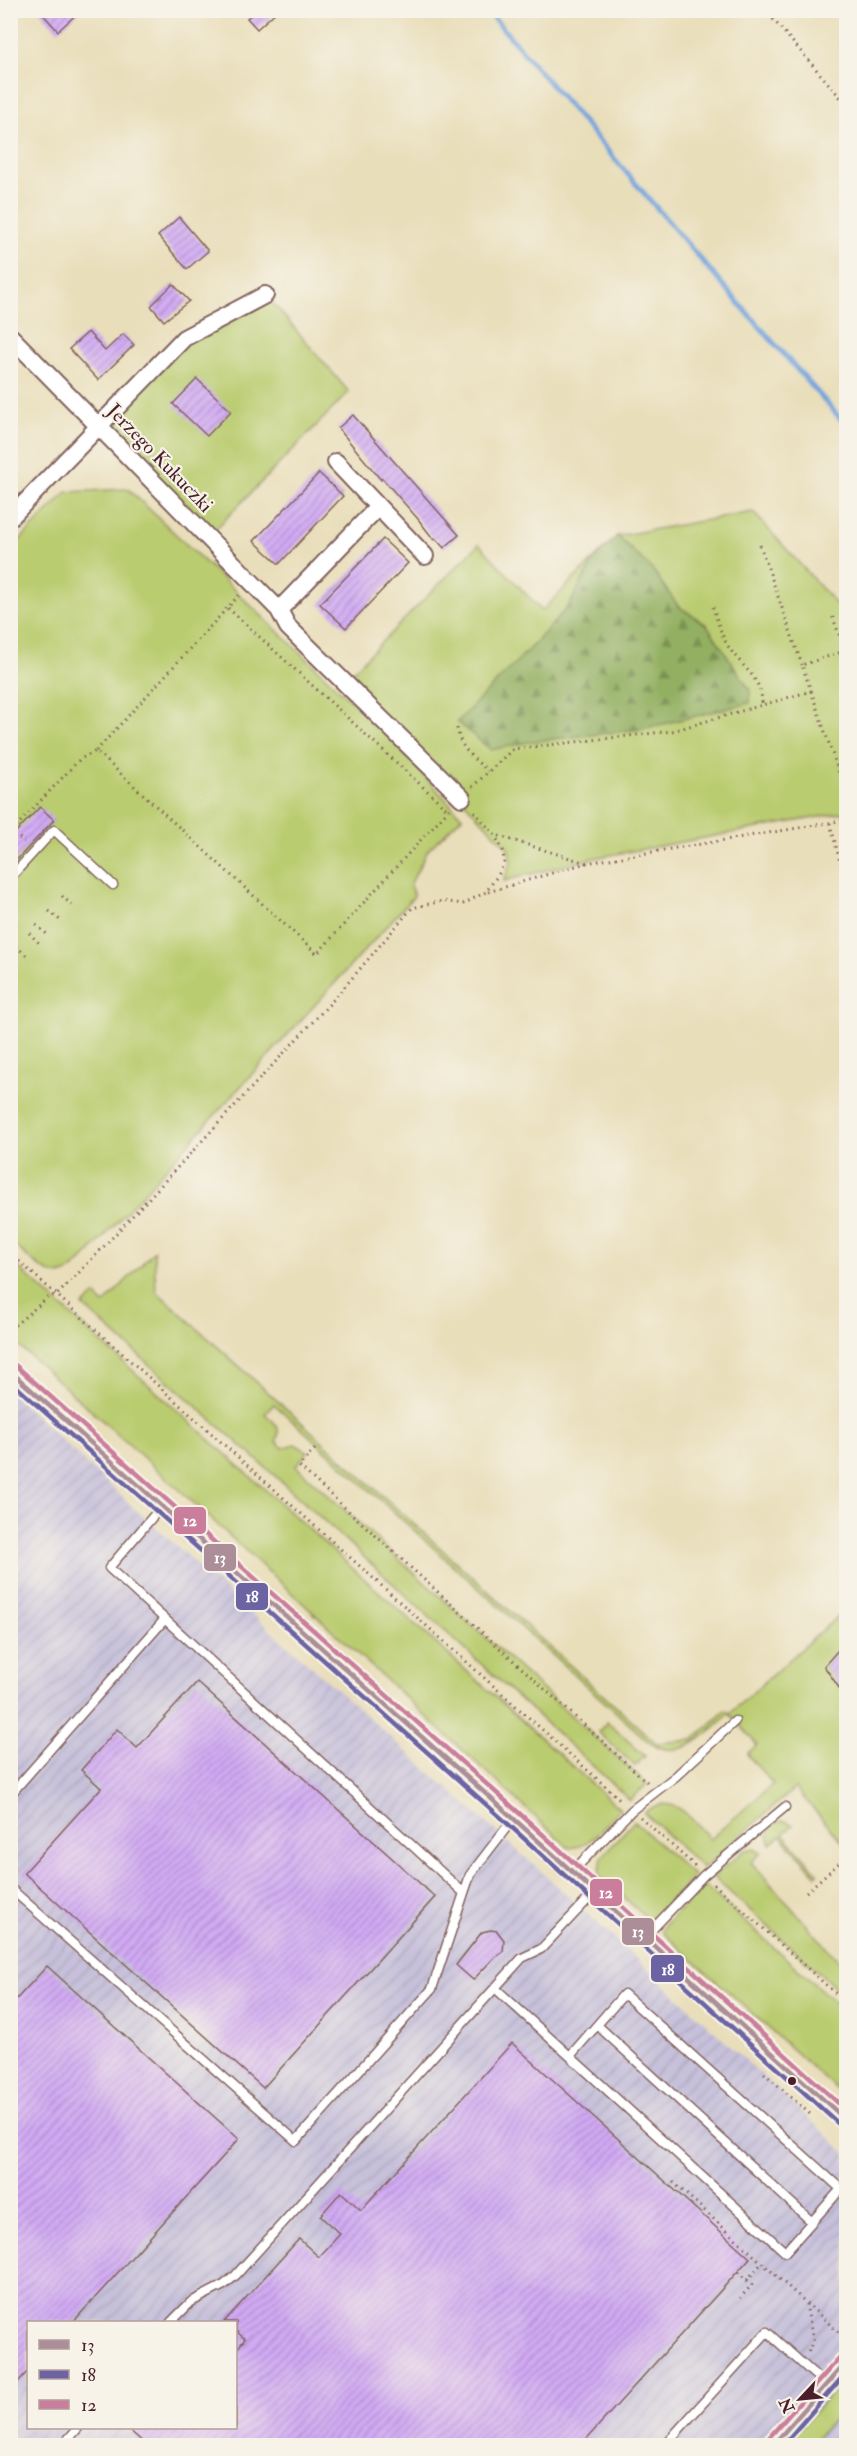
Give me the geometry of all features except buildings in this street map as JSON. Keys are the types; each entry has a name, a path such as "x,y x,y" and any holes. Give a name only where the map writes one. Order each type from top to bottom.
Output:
{"street":[{"path":"10,518 184,338 265,295"},
{"name":"Jerzego Kukuczki","path":"10,336 279,610 288,627 462,798"},
{"path":"336,462 425,556"},
{"path":"279,610 378,507"},
{"path":"10,1371 513,1818 846,2120"},
{"path":"772,2445 846,2362"}],"lane":[{"path":"10,878 54,830 112,885"},
{"path":"162,1506 109,1568 464,1893"},
{"path":"10,1795 165,1619"},
{"path":"572,1872 632,1810 658,1791 735,1720"},
{"path":"644,1938 704,1875 785,1807"},
{"path":"10,1888 296,2141 432,1989 470,1875 513,1818"},
{"path":"172,2321 191,2302 224,2285 236,2275 522,1958 541,1949 594,1893"},
{"path":"495,1988 785,2252 842,2189 624,1994 570,2056"},
{"path":"597,2025 812,2222"},
{"path":"664,2445 767,2332 826,2385"},
{"path":"62,2445 76,2429"}],"path":[{"path":"765,10 846,104"},
{"path":"760,545 840,776"},
{"path":"35,852 11,830 80,759 96,751 228,608 250,581"},
{"path":"713,607 724,640 757,680 763,693 762,705"},
{"path":"228,608 448,810"},
{"path":"802,665 845,651 832,615"},
{"path":"96,751 317,954 448,810 513,749 672,731 811,691"},
{"path":"457,728 460,743 465,750 488,771"},
{"path":"462,798 494,834 503,850 504,862 500,872 486,892"},
{"path":"10,1329 50,1296 57,1295 334,998 412,908 442,901 463,904 486,892 586,863 846,820"},
{"path":"830,823 846,885"},
{"path":"494,834 586,863"},
{"path":"62,896 74,907"},
{"path":"49,910 61,921"},
{"path":"36,925 48,935"},
{"path":"29,933 40,944"},
{"path":"16,946 28,957"},
{"path":"10,1253 846,2003"},
{"path":"315,1449 299,1466 658,1791"},
{"path":"806,1892 846,1857"},
{"path":"673,2182 846,2339"},
{"path":"747,2280 762,2263"},
{"path":"738,2272 752,2285 740,2298"},
{"path":"802,2363 813,2340 806,2303"}],"shaded area":[{"path":"10,1392 136,1510 564,1892 846,2153 846,2445 11,2445"}],"green space":[{"path":"266,295 349,392 208,537 99,427 184,338"},
{"path":"128,489 382,730 462,817 428,850 410,885 414,896 91,1251 73,1269 59,1275 44,1270 11,1242 11,549 67,492"},
{"path":"753,512 846,615 846,812 594,858 504,881 511,861 508,848 346,678 479,544 542,611 617,536"},
{"path":"617,536 652,569 678,606 707,625 750,690 750,703 642,729 529,742 491,750 457,722 540,638 570,604 594,559"},
{"path":"154,1251 156,1291 656,1743 693,1740 726,1710 730,1713 846,1609 846,1846 795,1788 703,1868 644,1813 654,1806 672,1805 689,1816 710,1839 773,1784 747,1754 757,1745 730,1714 703,1737 684,1748 674,1750 650,1743 274,1404 265,1414 278,1429 276,1441 283,1448 295,1444 308,1452 296,1466 647,1784 630,1800 274,1475 83,1306 95,1295 104,1304"},
{"path":"10,1260 620,1809 604,1828 585,1844 569,1848 183,1493 11,1339"},
{"path":"607,1722 645,1756 635,1766 598,1732"},
{"path":"634,1821 694,1876 649,1920 599,1875 602,1857"},
{"path":"780,1821 793,1825 783,1834 818,1873 816,1875 781,1836 771,1844 768,1835 770,1828"},
{"path":"754,1849 761,1853 751,1862 846,1969 846,1997 713,1877 745,1850"},
{"path":"704,1885 846,2012 846,2098 662,1932 664,1926"},
{"path":"846,2377 846,2406 810,2445 785,2445"}],"waterway":[{"path":"487,10 846,425"}],"transit line":[{"name":"12","path":"15,1365 518,1812 846,2110"},
{"name":"13","path":"10,1371 513,1818 846,2120"},
{"name":"18","path":"10,1381 508,1824 841,2126"},
{"name":"12","path":"766,2441 840,2357"},
{"name":"13","path":"772,2446 846,2362"},
{"name":"18","path":"782,2446 846,2373"}]}
